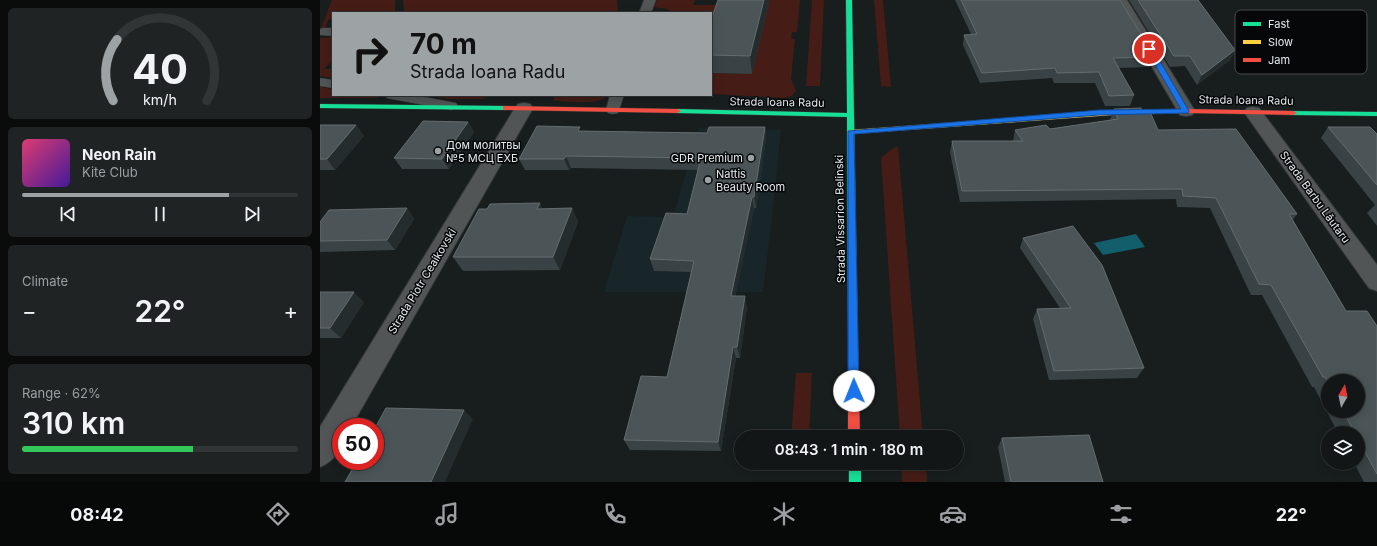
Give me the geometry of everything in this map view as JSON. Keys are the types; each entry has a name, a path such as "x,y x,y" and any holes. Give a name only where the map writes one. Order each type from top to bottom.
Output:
{"street":[{"name":"Strada Vissarion Belinski","path":"849,0 854,430"},
{"path":"1120,0 1186,111"},
{"name":"Strada Ioana Radu","path":"320,106 524,108 850,115"},
{"name":"Strada Piotr Ceaikovski","path":"320,454 524,108"},
{"name":"Strada Ioana Radu","path":"850,132 1099,112 1186,111 1377,114"},
{"name":"Strada Barbu Lăutaru","path":"1253,112 1377,282"},
{"path":"855,470 855,482"}],"lane":[{"path":"645,12 650,0"},
{"path":"320,82 332,84"},
{"path":"397,96 456,107"},
{"path":"612,110 617,96"}],"shaded area":[{"path":"332,0 395,0 395,12 332,12 332,19 329,19 323,33 320,30"},
{"path":"403,0 617,0 618,12 404,12"},
{"path":"657,0 695,0 693,5 716,5 714,13 672,12 667,9 654,7"},
{"path":"747,0 800,0 797,32 792,32 791,39 795,39 791,79 796,91 792,96 785,98 712,94 712,73 752,74"},
{"path":"812,0 824,0 820,86 806,86"},
{"path":"874,0 883,0 891,87 881,86"},
{"path":"332,37 332,61 324,69 332,69 332,78 320,76 320,38"},
{"path":"320,87 332,89 332,96 379,96 378,98 320,98"},
{"path":"432,96 485,96 483,99 448,99"},
{"path":"556,96 607,96 597,101 590,102 553,101"},
{"path":"699,128 781,130 763,292 604,292 627,216 673,217"},
{"path":"898,146 922,430 900,430 881,158"},
{"path":"796,373 812,373 809,430 792,430"},
{"path":"901,470 926,470 927,482 902,482"}],"water":[{"path":"1136,234 1145,247 1103,255 1094,243"}],"building":[{"path":"718,0 764,0 750,56 712,55 712,17"},
{"path":"961,0 1120,0 1155,57 1113,58 1134,95 1109,96 1099,72 1057,73 1055,68 982,73 964,35 977,34"},
{"path":"1138,0 1198,0 1235,50 1202,75 1190,56 1174,56"},
{"path":"1141,108 1144,113 1151,114 1158,130 1236,129 1297,214 1289,214 1346,311 1367,311 1377,326 1377,474 1365,452 1365,426 1351,426 1347,418 1365,418 1365,374 1321,374 1271,285 1259,284 1216,198 1183,196 1182,189 962,191 952,141 1023,141 1015,130 1046,125 1050,129 1118,119 1114,109"},
{"path":"423,121 468,122 442,159 394,158"},
{"path":"320,125 356,125 327,159 320,159"},
{"path":"537,126 580,127 578,131 707,133 709,127 765,127 754,197 752,197 731,296 745,296 737,347 733,347 718,442 624,440 641,376 667,377 694,261 650,259 666,213 687,214 701,158 566,156 564,159 519,159"},
{"path":"1328,127 1370,127 1377,134 1377,185"},
{"path":"540,203 537,209 572,208 553,257 453,257 479,209 487,209 490,204"},
{"path":"407,208 387,240 320,241 320,222 329,210"},
{"path":"1073,226 1102,265 1144,368 1054,371 1037,309 1071,308 1023,238"},
{"path":"320,292 354,292 330,328 320,328"},
{"path":"386,408 464,410 431,482 345,482 352,470 384,470 384,418 380,418"},
{"path":"1089,435 1103,482 1011,482 1002,438"}],"traffic: fast":[{"path":"849,0 853,345"},
{"path":"320,106 506,108"},
{"path":"677,111 850,115"},
{"path":"1293,113 1377,114"},
{"path":"855,470 855,482"}],"traffic: slow":[{"path":"851,132 1110,113"}],"traffic: jam":[{"path":"506,108 677,111"},
{"path":"1110,113 1186,111 1293,113"},
{"path":"853,345 854,430"}],"place":[{"name":"Дом молитвы №5 МСЦ ЕХБ","path":"438,151"},
{"name":"GDR Premium","path":"751,158"},
{"name":"Nattis Beauty Room","path":"708,180"}],"route":[{"path":"854,391 850,132 1099,112 1186,111 1149,49"}]}
